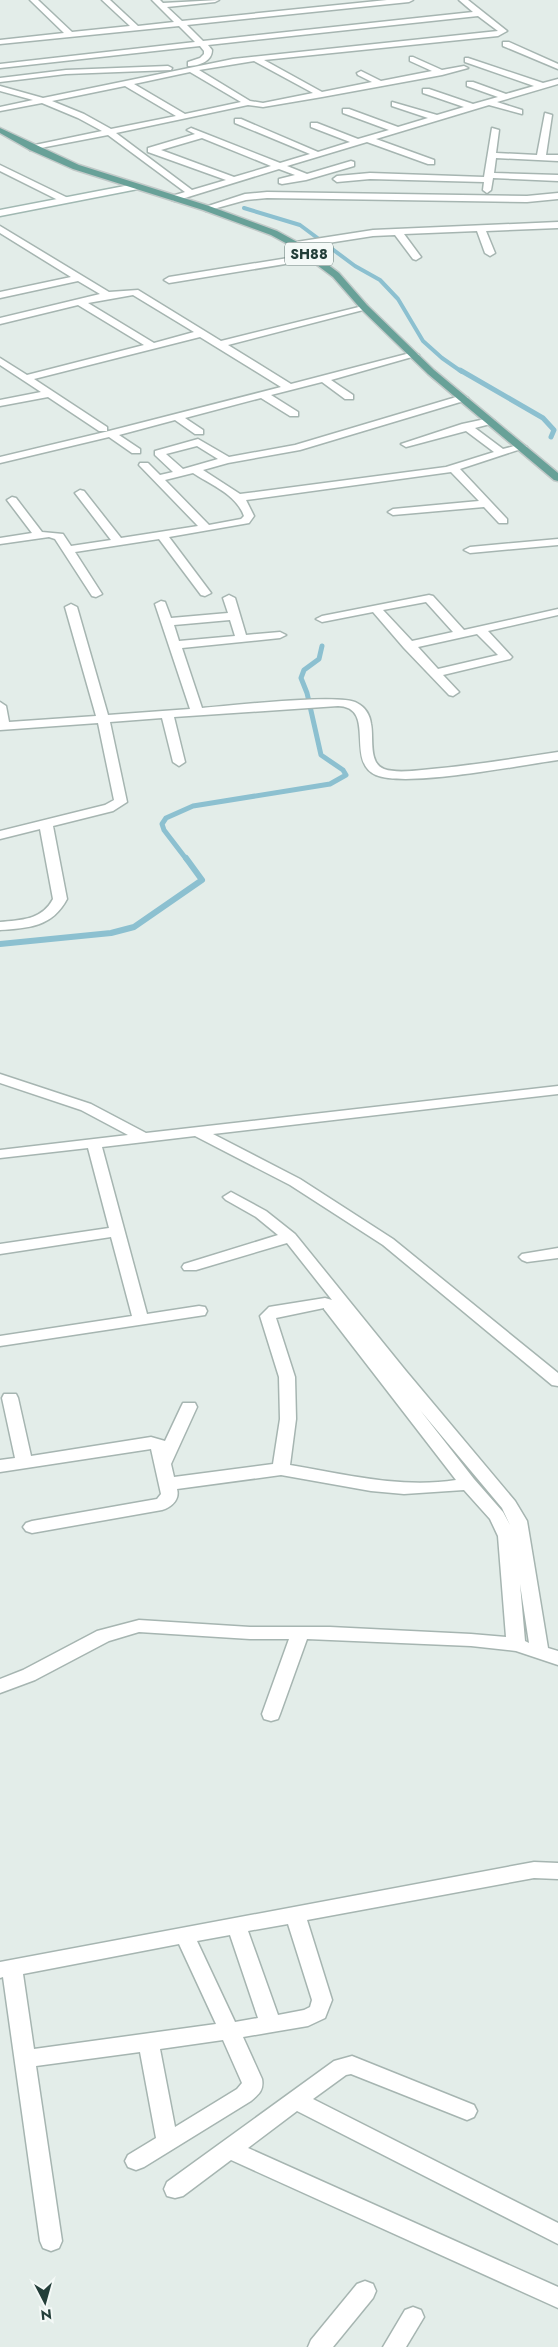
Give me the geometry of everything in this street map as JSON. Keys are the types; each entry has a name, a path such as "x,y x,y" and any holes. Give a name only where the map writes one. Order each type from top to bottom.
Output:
{"main road":[{"name":"SH88","path":"0,130 33,148 76,167 206,208 274,233 296,245 336,275 364,307 412,353 558,478"}],"street":[{"path":"34,0 70,35"},
{"path":"106,0 136,28"},
{"path":"158,3 214,0"},
{"path":"308,0 328,15"},
{"path":"0,35 3,42 320,9 377,1 409,0"},
{"path":"0,109 256,58 498,34 503,31 464,0"},
{"path":"0,80 66,72 188,65 203,60 208,55 208,50 158,3"},
{"path":"0,66 481,13"},
{"path":"335,21 365,47"},
{"path":"506,44 558,67"},
{"path":"256,58 322,95"},
{"path":"413,59 442,73"},
{"path":"33,148 248,103 272,105 442,73 466,64 543,86"},
{"path":"192,70 248,103"},
{"path":"361,73 381,84"},
{"path":"175,198 558,81"},
{"path":"128,84 183,116"},
{"path":"470,84 506,97"},
{"path":"0,88 43,100 81,116 108,131 136,154 191,193"},
{"path":"426,91 472,107"},
{"path":"489,102 519,112"},
{"path":"395,104 436,118"},
{"path":"346,111 397,130"},
{"path":"541,158 548,115"},
{"path":"238,121 360,167"},
{"path":"314,125 431,162"},
{"path":"191,130 303,176 310,177 351,164"},
{"path":"486,198 495,130"},
{"path":"136,154 202,135"},
{"path":"152,149 234,180"},
{"path":"492,156 558,158"},
{"path":"0,168 66,200"},
{"path":"282,181 303,176"},
{"path":"337,179 360,176 490,177 558,196"},
{"path":"206,208 245,197 274,194 486,198 528,188 558,178"},
{"path":"0,213 135,187"},
{"path":"296,245 327,239 398,232 558,225"},
{"path":"480,228 490,253"},
{"path":"0,229 107,295"},
{"path":"398,232 416,257"},
{"path":"168,280 313,257"},
{"path":"0,295 78,278"},
{"path":"0,321 107,295 135,292 285,385"},
{"path":"80,302 153,346"},
{"path":"221,344 364,307"},
{"path":"26,378 203,333"},
{"path":"0,453 177,417 263,394 285,385 324,379 412,353"},
{"path":"0,460 412,353"},
{"path":"0,361 136,451"},
{"path":"324,379 349,397"},
{"path":"0,403 49,394"},
{"path":"263,394 294,414"},
{"path":"158,479 227,460 296,448 463,398"},
{"path":"177,417 199,432"},
{"path":"406,444 490,420"},
{"path":"466,426 501,453"},
{"path":"182,473 159,453 198,442 227,460"},
{"path":"237,498 415,476 453,468 522,447"},
{"path":"144,465 206,528"},
{"path":"453,468 503,522"},
{"path":"68,550 235,524 245,521 250,516 248,510 237,498 194,469"},
{"path":"80,492 118,542"},
{"path":"12,500 39,535"},
{"path":"393,512 487,504"},
{"path":"0,541 39,535 56,535 68,550 96,594"},
{"path":"162,535 205,593"},
{"path":"470,550 558,542"},
{"path":"229,598 242,639"},
{"path":"322,619 429,598 461,634"},
{"path":"161,604 197,712"},
{"path":"0,835 118,805 121,802 103,718 72,607"},
{"path":"375,608 408,646 454,692"},
{"path":"408,646 558,612"},
{"path":"167,622 235,616"},
{"path":"435,673 506,658 480,630"},
{"path":"174,645 280,635"},
{"path":"0,706 2,726 322,703 351,704 359,709 364,717 371,767 380,773 412,775 558,756"},
{"path":"167,714 179,762"},
{"path":"0,926 33,922 55,910 60,899 46,824"},
{"path":"0,1078 86,1106 145,1138"},
{"path":"0,1154 558,1090"},
{"path":"198,1132 295,1182 388,1242 558,1381"},
{"path":"94,1144 141,1320"},
{"path":"231,1197 262,1214 290,1237 400,1375 509,1505 518,1521 540,1652"},
{"path":"0,1249 118,1231"},
{"path":"190,1267 290,1237"},
{"path":"527,1257 558,1253"},
{"path":"281,1469 288,1419 287,1377 268,1316 275,1311 325,1303 330,1304 468,1483 496,1516 508,1536 516,1645"},
{"path":"0,1341 199,1311"},
{"path":"10,1398 24,1463"},
{"path":"163,1463 189,1407"},
{"path":"0,1466 151,1443 158,1444 170,1494 168,1499 162,1504 32,1526"},
{"path":"168,1484 281,1469 371,1485 404,1488 453,1486 468,1483"},
{"path":"0,1686 29,1675 103,1636 139,1626 250,1633 300,1633 471,1640 516,1645 558,1658"},
{"path":"272,1714 300,1633"},
{"path":"51,2241 25,2059 6,1969 534,1870 558,1870"},
{"path":"25,2059 230,2031 308,2018 318,2012 322,2000 295,1914"},
{"path":"236,1925 271,2025"},
{"path":"136,2161 244,2095 253,2086 252,2078 184,1935"},
{"path":"148,2042 167,2142"},
{"path":"175,2190 341,2067 352,2065 467,2111"},
{"path":"296,2100 558,2234"},
{"path":"229,2150 558,2298"},
{"path":"319,2347 365,2291"},
{"path":"394,2347 413,2316"}],"waterway":[{"path":"244,208 300,225 355,266 380,280 398,299 423,341 462,372"},
{"path":"460,370 543,418 554,430 551,437"},
{"path":"187,860 164,830 162,824 166,818 193,806 330,784 346,775 343,770 321,755 307,693 301,678 304,670 319,659 322,646"},
{"path":"0,944 111,933 134,927 202,880 186,858"}]}
